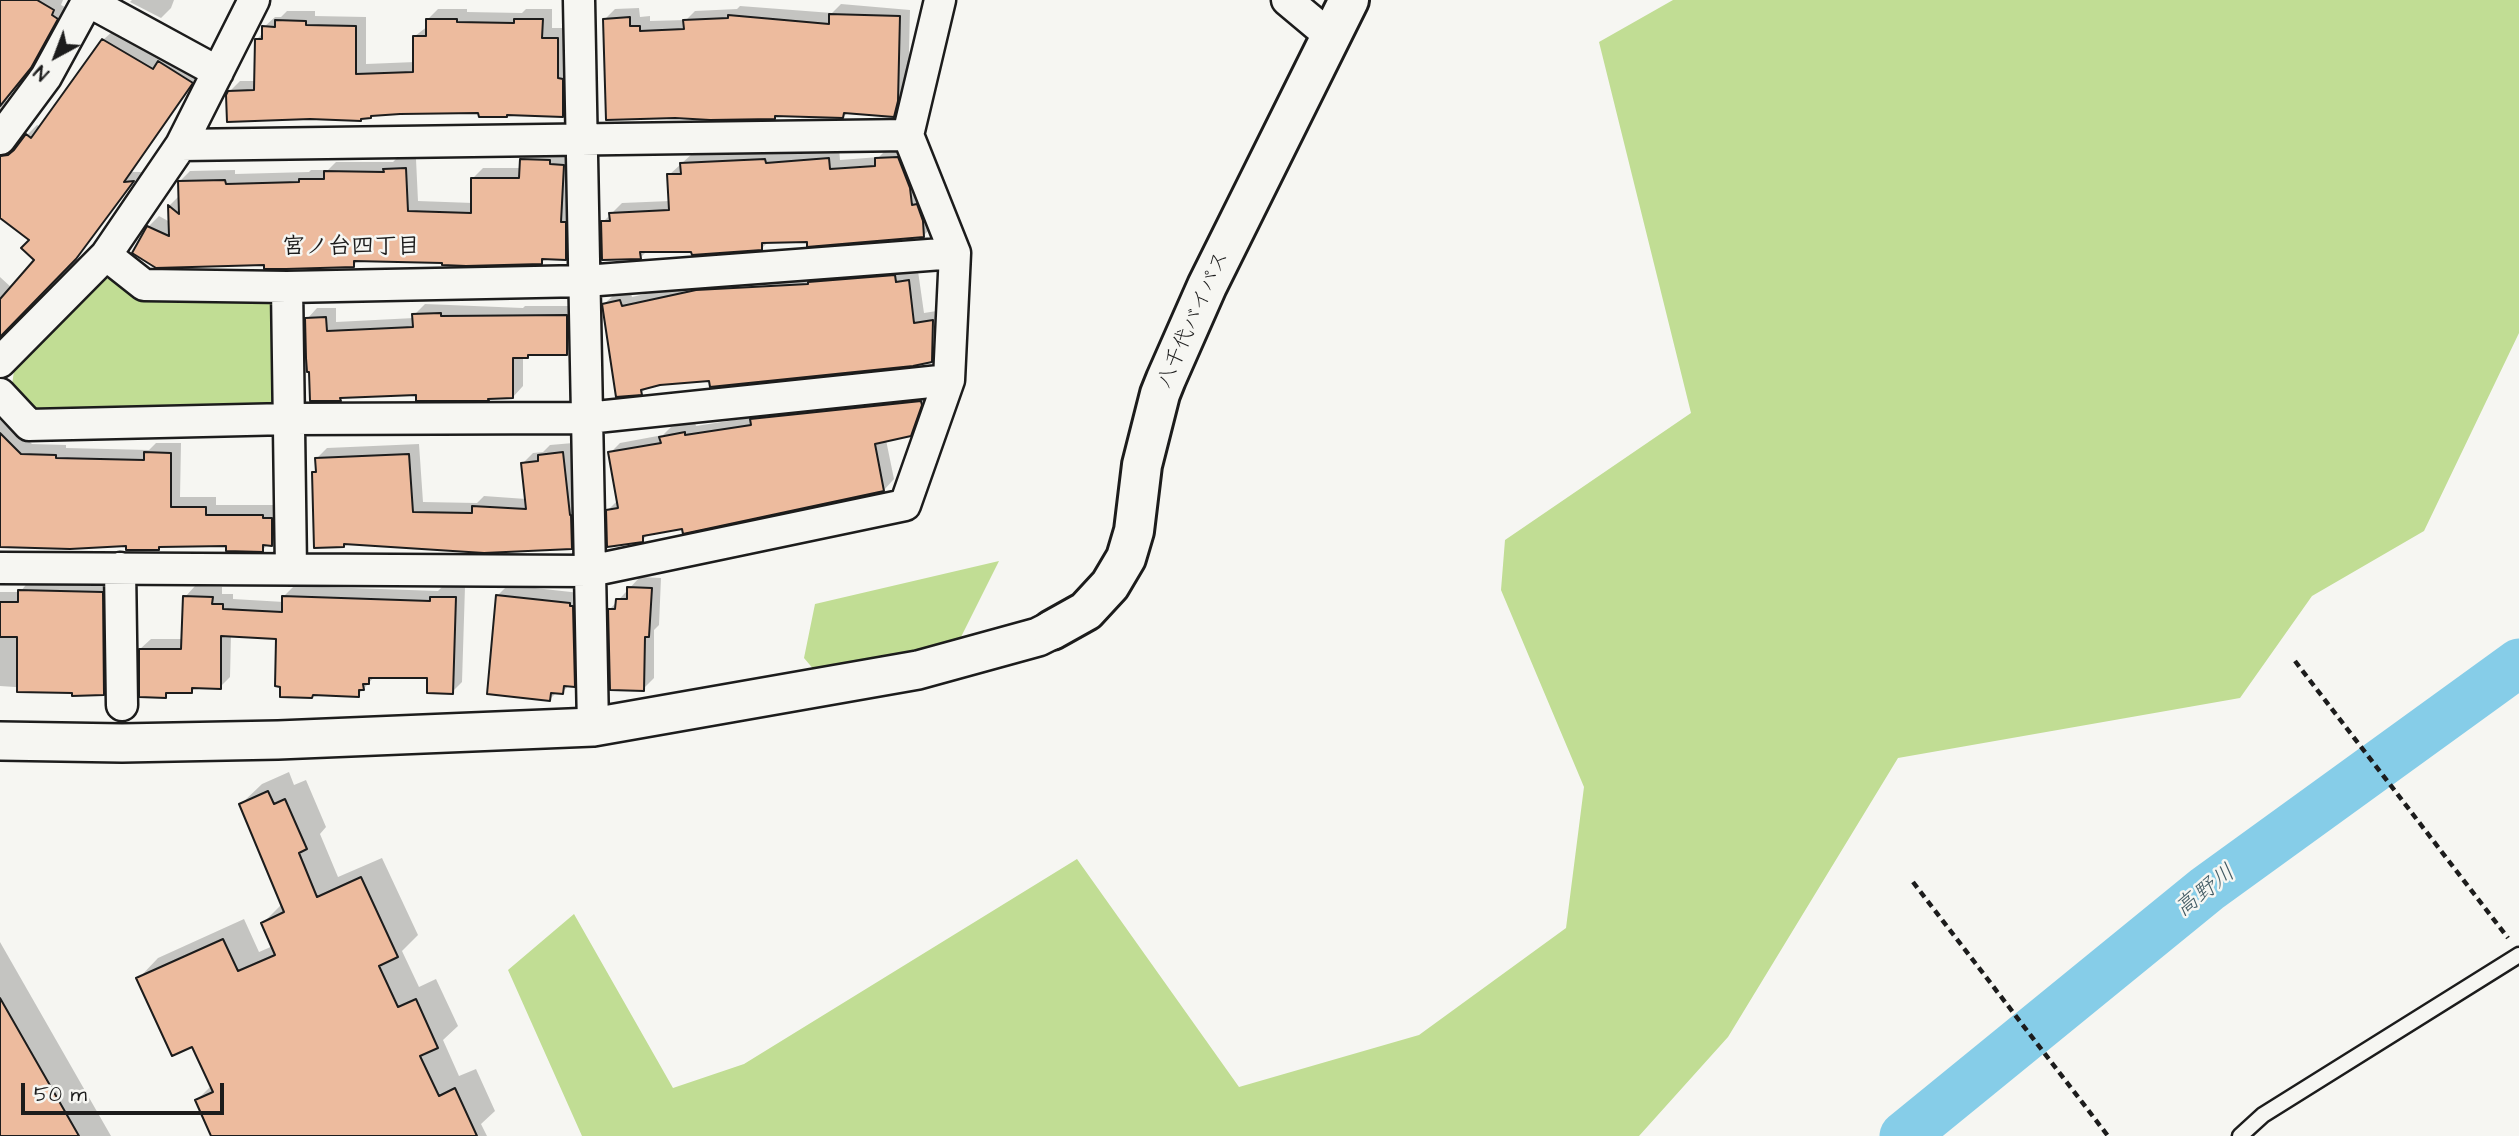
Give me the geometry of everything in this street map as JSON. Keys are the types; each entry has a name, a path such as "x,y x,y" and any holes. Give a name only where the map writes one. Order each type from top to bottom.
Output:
{"highway":[{"name":"八千代バイパス","path":"1052,630 1086,611 1110,585 1126,558 1134,531 1142,465 1160,394 1183,337 1349,0"}],"street":[{"path":"0,139 46,77 87,0 218,72"},
{"path":"0,362 106,255 181,145 254,0"},
{"path":"579,0 593,727"},
{"path":"0,568 590,571 905,505 949,380 955,253 908,135 940,0"},
{"path":"1287,0 1330,36"},
{"path":"181,145 908,135"},
{"path":"106,255 145,285 287,286 585,281 955,253"},
{"path":"287,286 291,569"},
{"path":"0,394 29,425 289,419 587,418 949,380"},
{"path":"120,568 122,705"},
{"path":"0,741 122,743 278,740 593,727 918,670 1038,638 1052,630"}],"lane":[{"path":"2240,1136 2263,1115 2519,955"}],"path":[{"path":"2295,661 2511,941"},
{"path":"1913,882 2108,1136"}],"green space":[{"path":"1673,0 2519,0 2519,333 2424,531 2312,596 2240,698 1898,758 1728,1037 1639,1136 582,1136 508,970 574,914 673,1088 744,1064 1077,859 1239,1087 1419,1035 1566,928 1584,787 1501,590 1505,540 1691,413 1599,42"},
{"path":"113,278 140,299 266,297 278,308 278,399 266,408 35,408 12,385 14,371 95,281"},
{"path":"999,561 958,643 815,671 804,658 815,604"}],"building":[{"path":"0,0 37,0 54,10 52,15 58,19 31,68 0,106"},
{"path":"829,14 900,16 898,101 894,117 844,113 843,118 775,116 775,119 606,120 603,19 630,17 630,26 640,26 640,31 684,29 683,20 728,18 728,15 829,24"},
{"path":"426,19 514,23 514,19 543,19 542,38 558,38 558,78 563,79 563,117 479,117 478,113 400,114 371,116 361,121 310,119 227,122 228,91 254,90 255,39 262,39 262,26 275,27 275,20 306,21 306,25 356,26 356,74 413,72 413,36 426,36"},
{"path":"102,39 153,69 158,61 193,83 124,182 134,181 76,259 0,337 0,299 34,260 21,248 29,240 0,218 0,156 8,155 14,150 26,134 31,138"},
{"path":"898,157 910,188 912,205 917,204 923,221 924,237 807,247 807,242 762,243 762,250 692,255 691,252 640,252 641,259 602,260 601,221 610,221 609,213 669,210 667,174 681,174 680,163 765,159 766,163 829,158 830,169 875,166 875,158"},
{"path":"520,159 550,160 550,164 564,165 561,222 566,222 566,260 542,259 542,264 466,266 354,261 354,267 264,269 264,265 156,268 132,253 147,226 169,236 168,205 179,214 178,181 225,180 226,184 299,182 299,179 324,179 324,171 384,172 383,169 406,168 408,211 471,213 471,178 519,178"},
{"path":"895,275 896,282 909,280 914,323 933,320 932,362 710,387 709,381 660,385 641,390 642,395 616,397 602,304 620,300 622,306 696,290 808,284"},
{"path":"441,313 441,316 567,315 567,355 528,355 528,358 513,358 513,398 488,399 489,401 416,401 416,395 310,401 305,318 326,317 327,331 413,327 412,314"},
{"path":"921,401 911,436 875,444 884,491 683,534 682,529 643,536 643,542 607,547 606,510 618,508 608,452 661,443 659,437 685,432 685,435 751,425 750,419"},
{"path":"0,433 21,454 56,455 56,458 144,460 144,452 171,453 171,507 206,507 206,515 263,515 263,518 272,518 272,546 263,545 263,552 226,551 226,546 159,547 159,550 126,550 126,546 70,549 0,547"},
{"path":"563,452 571,515 572,549 484,553 344,544 344,547 314,548 312,472 316,472 315,458 409,454 413,512 472,513 472,506 526,509 521,463 538,461 538,455"},
{"path":"627,587 652,588 649,637 645,637 644,691 610,690 608,609 615,609 616,599 627,599"},
{"path":"18,590 103,592 104,695 72,696 72,693 17,692 17,637 0,637 0,602 18,602"},
{"path":"496,595 570,603 570,606 573,606 575,687 564,686 563,694 551,693 550,701 487,694"},
{"path":"183,596 213,597 212,604 223,604 223,609 282,612 282,596 430,601 430,597 456,597 453,694 427,693 427,678 369,678 369,684 363,684 364,690 359,690 359,697 280,697 280,687 275,686 276,639 221,636 221,689 192,688 192,693 166,693 166,698 139,697 139,649 181,649"},
{"path":"268,791 274,804 285,799 307,849 299,853 317,897 361,877 398,957 379,966 398,1007 416,999 438,1048 420,1056 439,1096 455,1088 477,1136 211,1136 195,1100 213,1092 192,1047 172,1056 136,978 223,939 238,971 275,955 261,923 284,912 239,804"},
{"path":"0,998 79,1136 0,1136"}],"waterway":[{"name":"高野川","path":"1904,1136 2207,889 2519,663"}],"district":[{"name":"宮ノ台四丁目","path":"351,248"}]}
